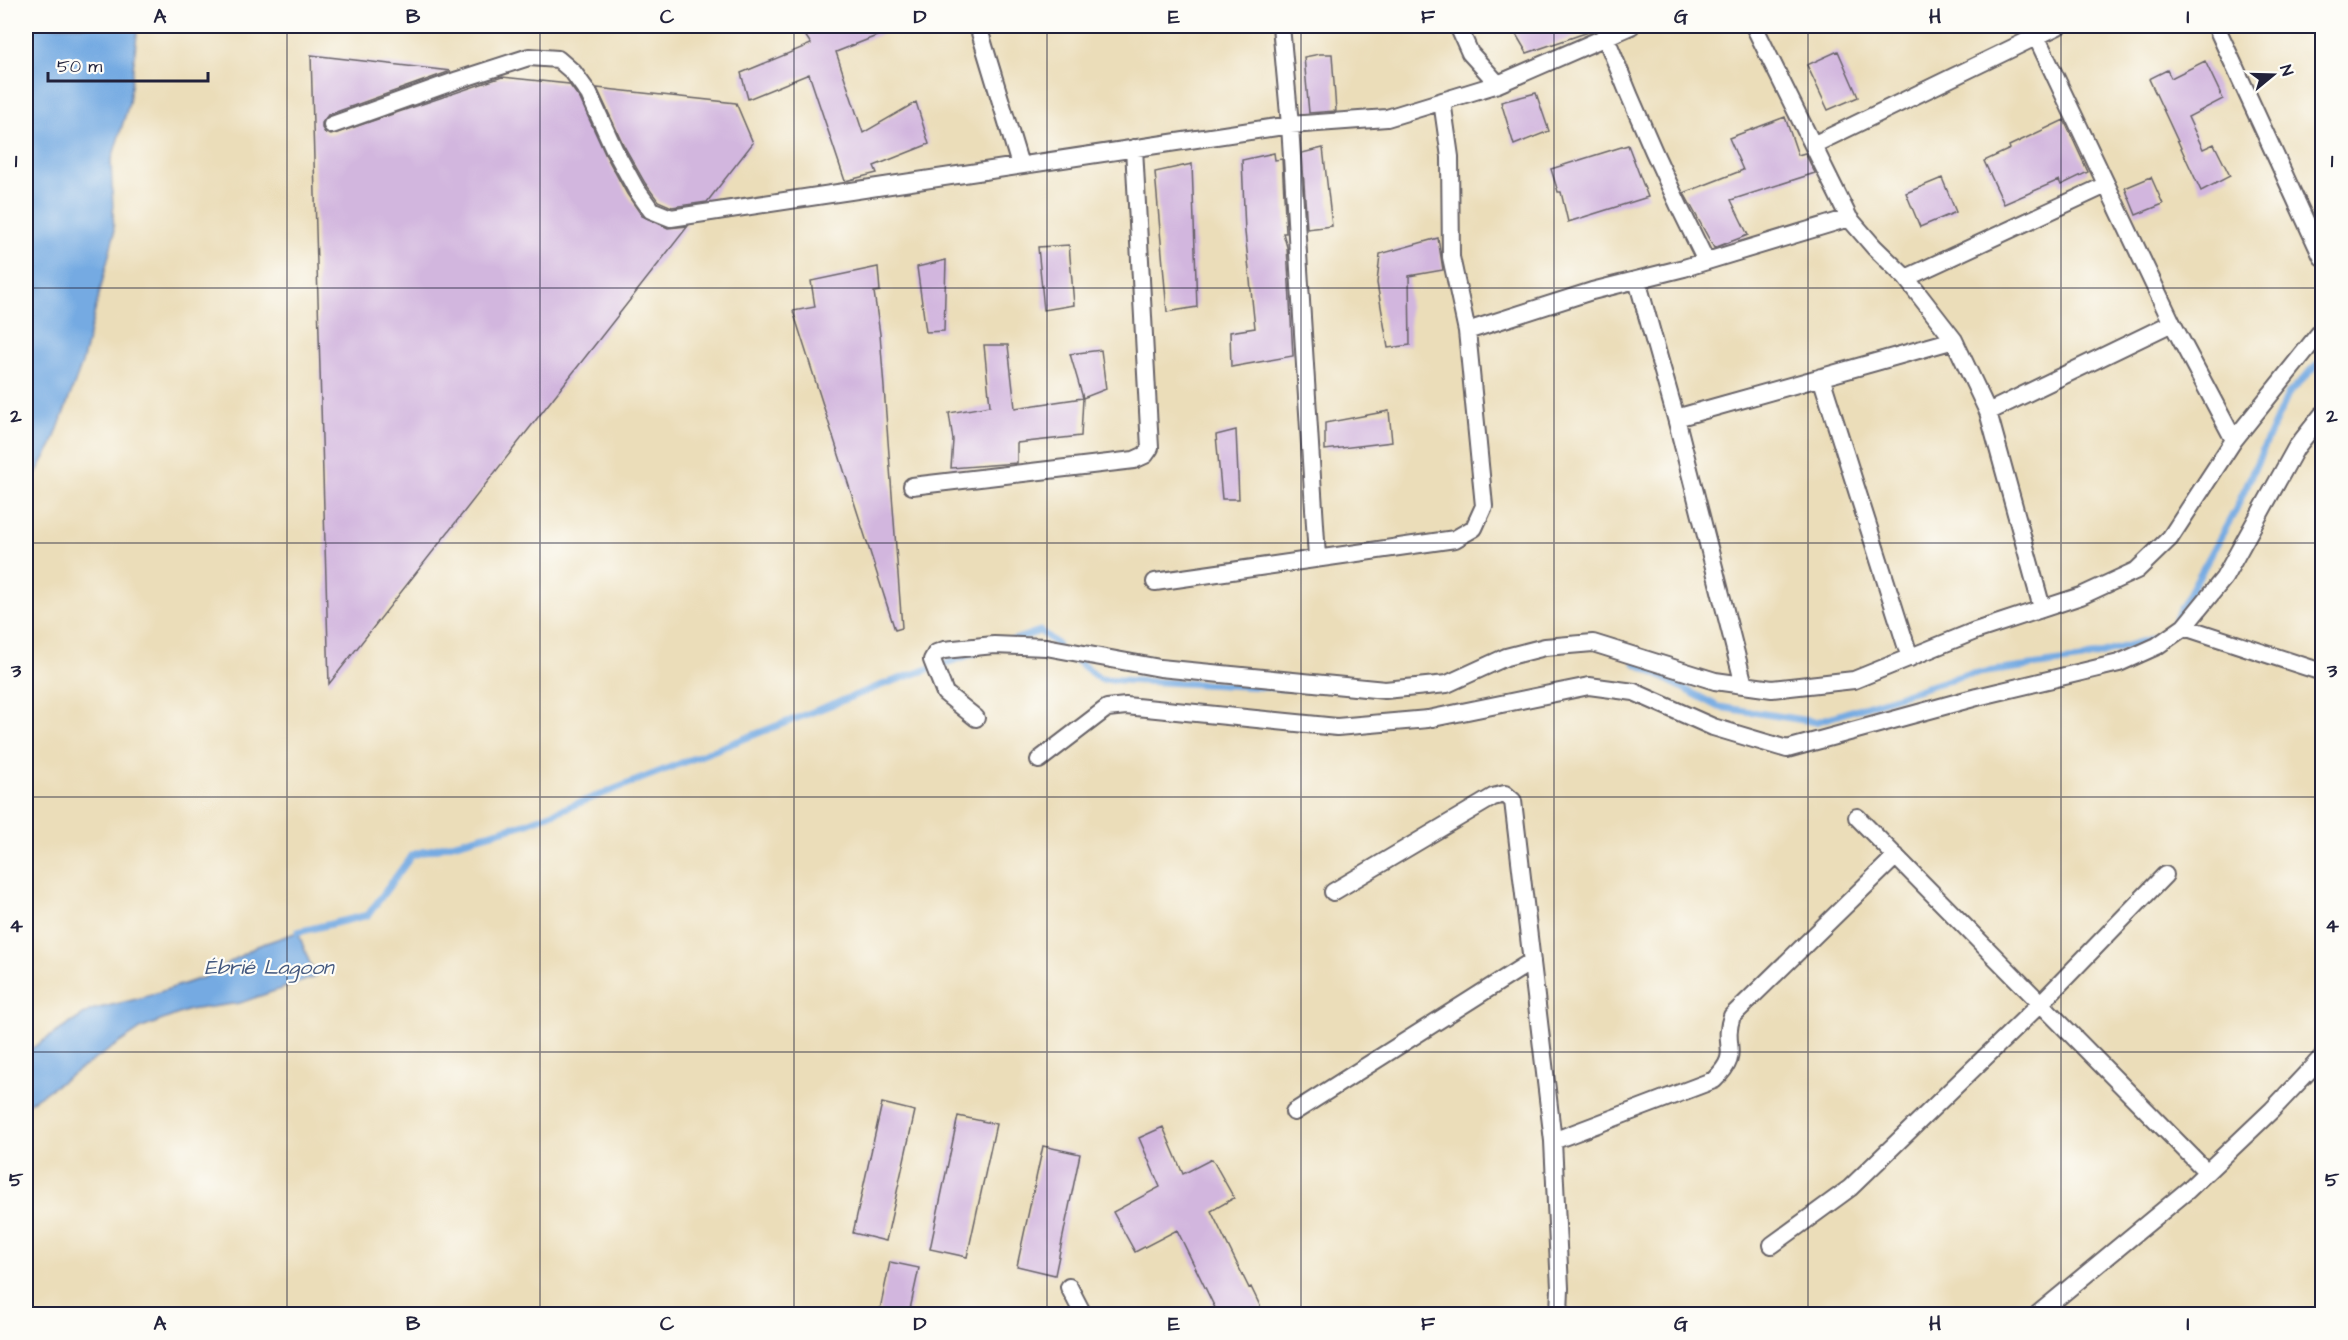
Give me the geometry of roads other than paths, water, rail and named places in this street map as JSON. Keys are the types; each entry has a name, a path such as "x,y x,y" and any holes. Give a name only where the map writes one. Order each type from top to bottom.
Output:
{"street":[{"path":"978,26 1020,165"},
{"path":"1281,26 1290,125 1317,557"},
{"path":"1458,26 1470,53 1498,84"},
{"path":"332,125 529,57 558,59 573,72 589,94 614,149 636,189 651,210 671,218 1290,125 1387,118 1498,84 1631,26"},
{"path":"1754,26 1850,219 1874,247 1906,278 1954,340 1988,412 2042,608"},
{"path":"1813,145 2058,26"},
{"path":"2216,26 2322,257"},
{"path":"2036,36 2172,323 2234,440"},
{"path":"1606,38 1664,180 1706,261"},
{"path":"1155,582 1455,539 1474,528 1484,506 1467,331 1451,257 1450,157 1442,101"},
{"path":"912,486 1134,460 1145,455 1150,448 1134,148"},
{"path":"1906,278 2106,184"},
{"path":"1467,331 1592,291 1850,219"},
{"path":"1636,280 1676,418 1744,685"},
{"path":"1988,412 2172,323"},
{"path":"976,718 945,693 932,660 936,653 944,650 994,645 1046,648 1160,668 1385,690 1447,684 1516,655 1545,647 1593,643 1715,681 1772,689 1854,680 1975,631 2081,596 2137,570 2170,537 2234,440 2322,330"},
{"path":"1676,418 1954,340"},
{"path":"1821,377 1910,658"},
{"path":"1038,760 1107,708 1126,706 1337,727 1428,719 1589,686 1634,692 1713,727 1787,749 1977,697 2119,663 2157,645 2184,627 2224,578 2296,448 2322,415"},
{"path":"2184,627 2322,672"},
{"path":"1333,892 1493,797 1505,794 1513,801 1553,1142 1560,1288 1559,1314"},
{"path":"1857,817 2207,1172"},
{"path":"1553,1142 1714,1080 1726,1069 1731,1060 1727,1030 1732,1016 1896,856"},
{"path":"1772,1245 1850,1188 2041,1003 2165,875"},
{"path":"1294,1112 1532,961"},
{"path":"2038,1314 2120,1249 2207,1172 2322,1057"},
{"path":"1070,1287 1083,1314"}],"water":[{"path":"26,26 138,26 129,103 111,162 114,235 82,363 52,445 26,491"},
{"name":"Ébrié Lagoon","path":"298,932 315,977 240,1003 189,1010 142,1028 26,1105 26,1052 91,1010 141,998 205,977 257,946"}],"waterway":[{"path":"1635,663 1719,707 1816,722 1964,675 2083,659 2167,634 2236,509 2288,394 2322,360"},
{"path":"1011,641 1040,631 1057,644"},
{"path":"298,932 368,915 412,855 525,824 882,685 975,653"},
{"path":"1072,657 1100,679 1284,688"}]}
